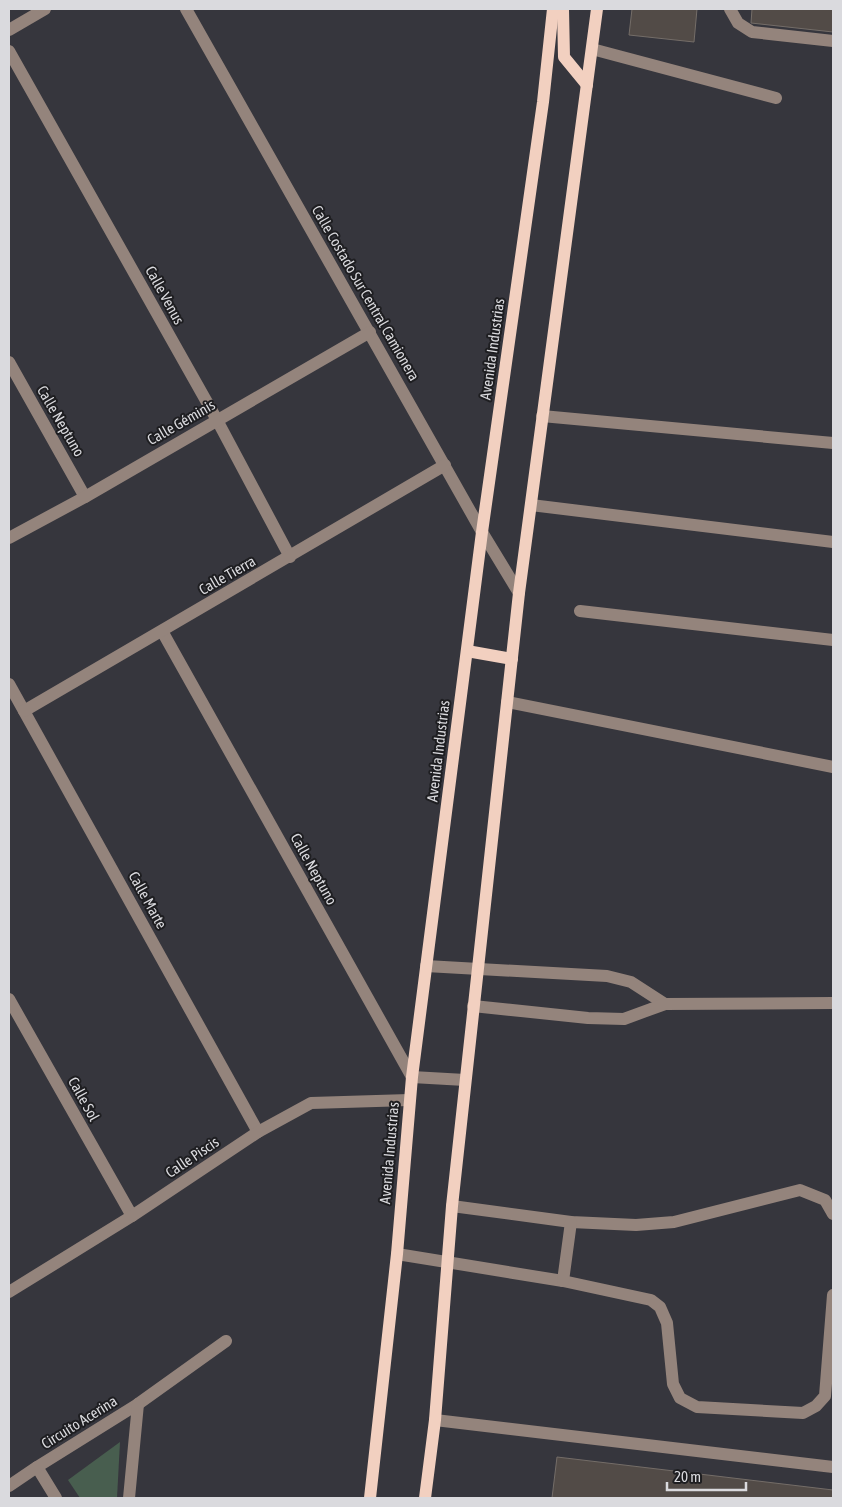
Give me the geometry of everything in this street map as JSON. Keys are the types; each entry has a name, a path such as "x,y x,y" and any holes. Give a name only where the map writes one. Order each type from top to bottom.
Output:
{"main road":[{"name":"Avenida Industrias","path":"370,1498 397,1254 409,1100 482,532 544,102 553,9"},
{"path":"563,9 564,57 587,85"},
{"path":"425,1498 435,1420 452,1206 465,1080 519,593 597,9"},
{"path":"467,651 512,659"}],"street":[{"path":"9,30 45,9"},
{"name":"Calle Costado Sur Central Camionera","path":"186,9 482,532 519,593"},
{"path":"730,9 738,23 752,32 833,41"},
{"path":"592,49 776,98"},
{"name":"Calle Venus","path":"9,51 217,420 290,557"},
{"name":"Calle Géminis","path":"9,538 370,332"},
{"name":"Calle Neptuno","path":"9,362 85,496"},
{"path":"542,416 833,443"},
{"name":"Calle Tierra","path":"24,711 445,465"},
{"path":"531,506 833,542"},
{"path":"580,611 833,640"},
{"name":"Calle Neptuno","path":"162,631 412,1077"},
{"name":"Calle Marte","path":"9,684 258,1132"},
{"path":"507,702 833,767"},
{"path":"426,966 607,976 631,982 665,1004"},
{"name":"Calle Sol","path":"9,999 132,1216"},
{"path":"473,1006 588,1018 624,1019 665,1004 833,1003"},
{"path":"412,1077 465,1080"},
{"name":"Calle Piscis","path":"9,1292 132,1216 258,1132 312,1103 409,1100"},
{"path":"452,1206 571,1222 636,1226 674,1222 800,1190 825,1200 833,1214"},
{"path":"563,1281 571,1222"},
{"path":"397,1254 563,1281 651,1300 660,1308 667,1323 673,1384 680,1398 697,1407 803,1413 816,1406 825,1396 833,1294"},
{"name":"Circuito Acerina","path":"9,1486 138,1404 226,1341"},
{"name":"Circuito Acerina","path":"129,1498 138,1404"},
{"path":"435,1420 833,1467"},
{"name":"Circuito Acerina","path":"37,1467 56,1498"}],"green space":[{"path":"120,1442 117,1498 80,1498 68,1480"}],"building":[{"path":"632,9 697,9 694,42 629,35"},
{"path":"752,9 833,9 833,32 751,23"},
{"path":"557,1457 833,1490 833,1498 552,1498"}]}
